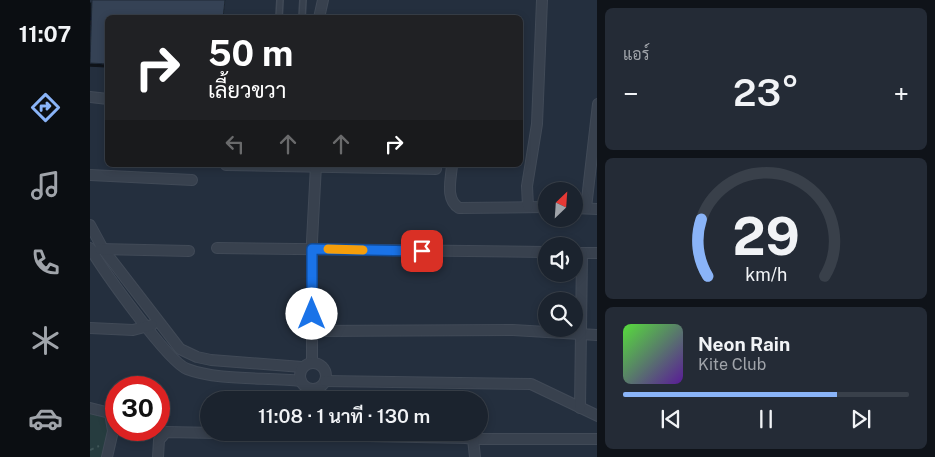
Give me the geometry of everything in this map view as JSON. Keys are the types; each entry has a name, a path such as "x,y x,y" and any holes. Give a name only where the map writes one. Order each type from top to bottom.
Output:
{"street":[{"path":"320,15 323,0"},
{"path":"528,206 527,186 537,124 542,0"},
{"path":"90,97 105,99"},
{"path":"597,113 586,208 597,208"},
{"path":"300,381 307,365 312,331 312,249 316,167"},
{"path":"356,167 436,169"},
{"path":"452,167 450,195 453,204 459,208 538,207"},
{"path":"90,175 192,180"},
{"path":"90,225 103,249 180,348 197,357 211,360 307,365 324,368 325,381"},
{"path":"217,248 538,252"},
{"path":"90,250 189,251"},
{"path":"90,250 172,359 187,369 206,375 300,381 305,386 314,389 325,381 525,383 541,387 597,416"},
{"path":"583,253 597,254"},
{"path":"90,328 133,330 158,322"},
{"path":"312,331 513,330 538,332"},
{"path":"583,335 597,335"},
{"path":"580,408 583,337"},
{"path":"90,408 110,414 113,431 107,457"},
{"path":"158,457 160,440 166,432 200,433"},
{"path":"488,439 597,438"},
{"path":"473,441 475,457"}],"lane":[{"path":"279,15 280,0"},
{"path":"302,15 303,0"}],"green space":[{"path":"90,408 105,412 105,441 109,441 109,457 90,457"}],"building":[{"path":"92,0 225,0 223,15 105,15 105,64 90,63"}],"slow traffic":[{"path":"328,249 363,250"}],"route":[{"path":"312,314 312,249 422,251"}]}
